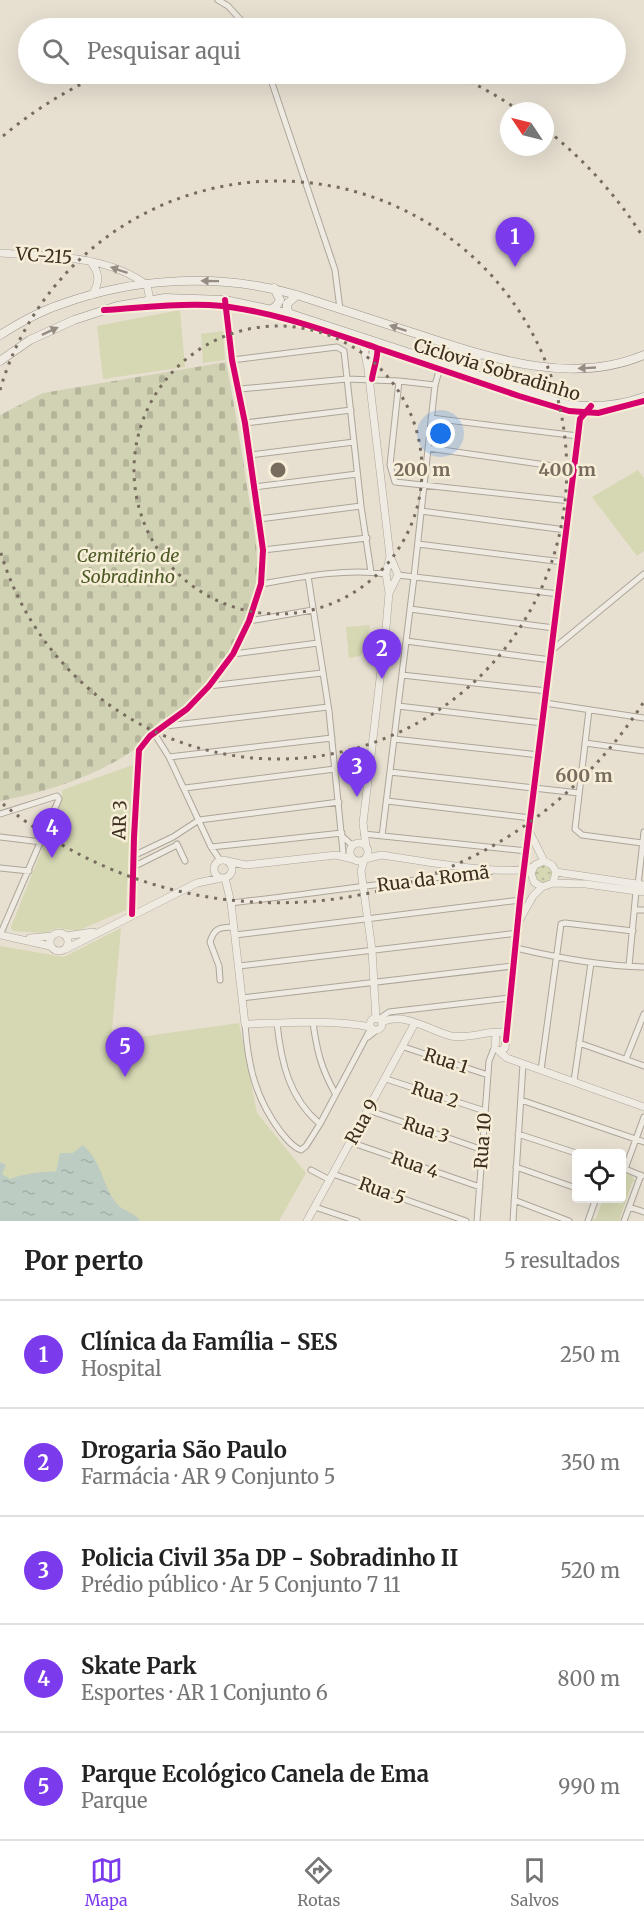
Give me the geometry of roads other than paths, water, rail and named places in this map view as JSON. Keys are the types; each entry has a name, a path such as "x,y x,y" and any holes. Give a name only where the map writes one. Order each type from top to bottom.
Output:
{"main road":[{"path":"0,335 60,304 114,289 205,280 274,288 500,360 555,369 593,368 632,360 644,355"},
{"path":"272,309 280,300 274,288"},
{"path":"291,314 287,309 287,304 297,295"},
{"path":"0,361 30,340 74,320 117,306 150,300 225,300 291,314 549,400 591,406 644,397"},
{"path":"444,365 456,366 462,358 460,351 454,346"},
{"path":"472,375 467,369 466,361 472,355 481,355"}],"street":[{"path":"218,0 228,6 239,18"},
{"path":"272,84 335,270 340,309"},
{"name":"VC-215","path":"0,253 89,259 133,274 147,285"},
{"path":"89,259 99,276 98,286 92,295"},
{"path":"147,285 150,300"},
{"path":"225,300 232,360 240,389 263,550 261,584 249,621 233,654 209,686 187,709 154,733 169,757 212,847 223,860 232,866 225,877 231,903 247,1049 261,1103 294,1147 298,1150 303,1149 320,1124 375,1023 389,1012 509,998"},
{"path":"362,338 368,369 390,556 397,575 389,593"},
{"path":"368,369 374,353 381,344"},
{"path":"232,360 337,347 344,351 357,474 371,572"},
{"path":"382,837 435,385 444,365"},
{"path":"240,389 347,379 435,385"},
{"path":"399,381 390,465 395,482 570,501"},
{"path":"572,405 580,419"},
{"path":"500,1042 508,1019 520,900 580,419 591,406"},
{"path":"245,423 351,410"},
{"path":"431,418 578,436"},
{"path":"250,455 354,442"},
{"path":"428,448 574,469"},
{"path":"254,487 357,474"},
{"path":"259,519 361,506"},
{"path":"421,511 567,530"},
{"path":"263,550 367,538"},
{"path":"418,544 563,562"},
{"path":"375,1023 372,950 361,870 368,852 363,834 363,823 389,593 387,575 390,556"},
{"path":"261,584 308,576 371,572 559,594"},
{"path":"552,650 644,574"},
{"path":"387,575 397,575"},
{"path":"308,576 328,707 342,835 350,855 361,870"},
{"path":"410,609 554,628"},
{"path":"249,621 313,610"},
{"path":"406,641 551,660"},
{"path":"233,654 318,643"},
{"path":"209,686 322,673"},
{"path":"402,675 547,691"},
{"path":"545,703 644,718"},
{"path":"398,706 543,723"},
{"path":"166,726 328,707"},
{"path":"589,710 575,829 582,835 642,843"},
{"name":"AR 3","path":"132,914 139,750 154,733"},
{"path":"169,757 332,738"},
{"path":"394,739 539,755"},
{"path":"585,743 644,751"},
{"path":"184,788 335,769"},
{"path":"390,772 579,793"},
{"path":"0,814 57,796 59,802 0,934 50,946 57,952 197,883 225,877 246,865 347,849 362,843 381,855"},
{"path":"387,801 531,819"},
{"path":"133,856 173,837 200,820 339,802"},
{"path":"347,849 363,823"},
{"path":"630,966 635,910 641,888 644,832"},
{"path":"530,833 544,861 552,865 556,872 553,883"},
{"path":"363,834 527,851"},
{"path":"212,847 342,835"},
{"path":"342,835 353,860"},
{"path":"0,837 42,842"},
{"path":"173,837 185,861"},
{"path":"133,867 177,845"},
{"path":"353,860 381,855 503,871 524,871 544,861"},
{"path":"223,860 246,865"},
{"path":"197,883 223,860"},
{"path":"214,867 214,872 225,877"},
{"path":"532,879 533,867"},
{"path":"0,868 28,871"},
{"name":"Rua da Romã","path":"231,903 417,879 503,871"},
{"path":"524,871 542,887"},
{"path":"556,872 641,888"},
{"path":"519,921 533,896 542,887 553,883 641,888"},
{"path":"220,980 219,966 210,942 219,927 234,931 368,918 520,900 533,896"},
{"path":"635,910 644,910"},
{"path":"541,1070 561,924 633,931"},
{"path":"18,937 52,936 57,933 66,936 99,931"},
{"path":"239,966 518,933"},
{"path":"50,946 52,936"},
{"path":"66,936 68,940 66,949"},
{"path":"516,948 591,963 644,966"},
{"path":"574,1081 591,963"},
{"path":"242,998 513,966"},
{"path":"626,1059 644,1014"},
{"path":"245,1024 361,1024 392,1018 415,1023 451,1036 482,1034 500,1042 512,1060 644,1107"},
{"path":"277,1023 286,1071 292,1089 300,1103 320,1124"},
{"path":"313,1023 318,1057 335,1093"},
{"name":"Rua 9","path":"307,1221 404,1047 415,1023"},
{"name":"Rua 10","path":"477,1221 489,1062 500,1042"},
{"path":"579,1042 644,1066"},
{"name":"Rua 1","path":"404,1047 488,1075"},
{"path":"513,1221 523,1064"},
{"name":"Rua 2","path":"386,1079 485,1111"},
{"path":"521,1100 644,1142"},
{"name":"Rua 3","path":"368,1110 483,1150"},
{"path":"626,1161 644,1117"},
{"path":"518,1134 572,1152"},
{"name":"Rua 4","path":"350,1142 480,1187"},
{"path":"516,1167 572,1187"},
{"path":"624,1221 643,1176 626,1169"},
{"name":"Rua 5","path":"311,1170 466,1221"},
{"path":"514,1200 568,1221"},
{"path":"588,1221 594,1203"},
{"path":"315,1207 357,1221"},
{"path":"629,1207 644,1212"}],"water":[{"path":"83,1145 90,1152 117,1204 140,1221 0,1221 0,1162 6,1165 2,1174 10,1179 33,1173 56,1172 60,1153 73,1153"}],"place":[{"name":"Clínica da Família - SES","path":"515,267"},
{"name":"Drogaria São Paulo","path":"382,679"},
{"name":"Policia Civil 35a DP - Sobradinho II","path":"357,797"},
{"name":"Skate Park","path":"52,858"},
{"name":"Parque Ecológico Canela de Ema","path":"125,1077"}],"park label":[{"name":"Cemitério de Sobradinho","path":"128,566"}]}
